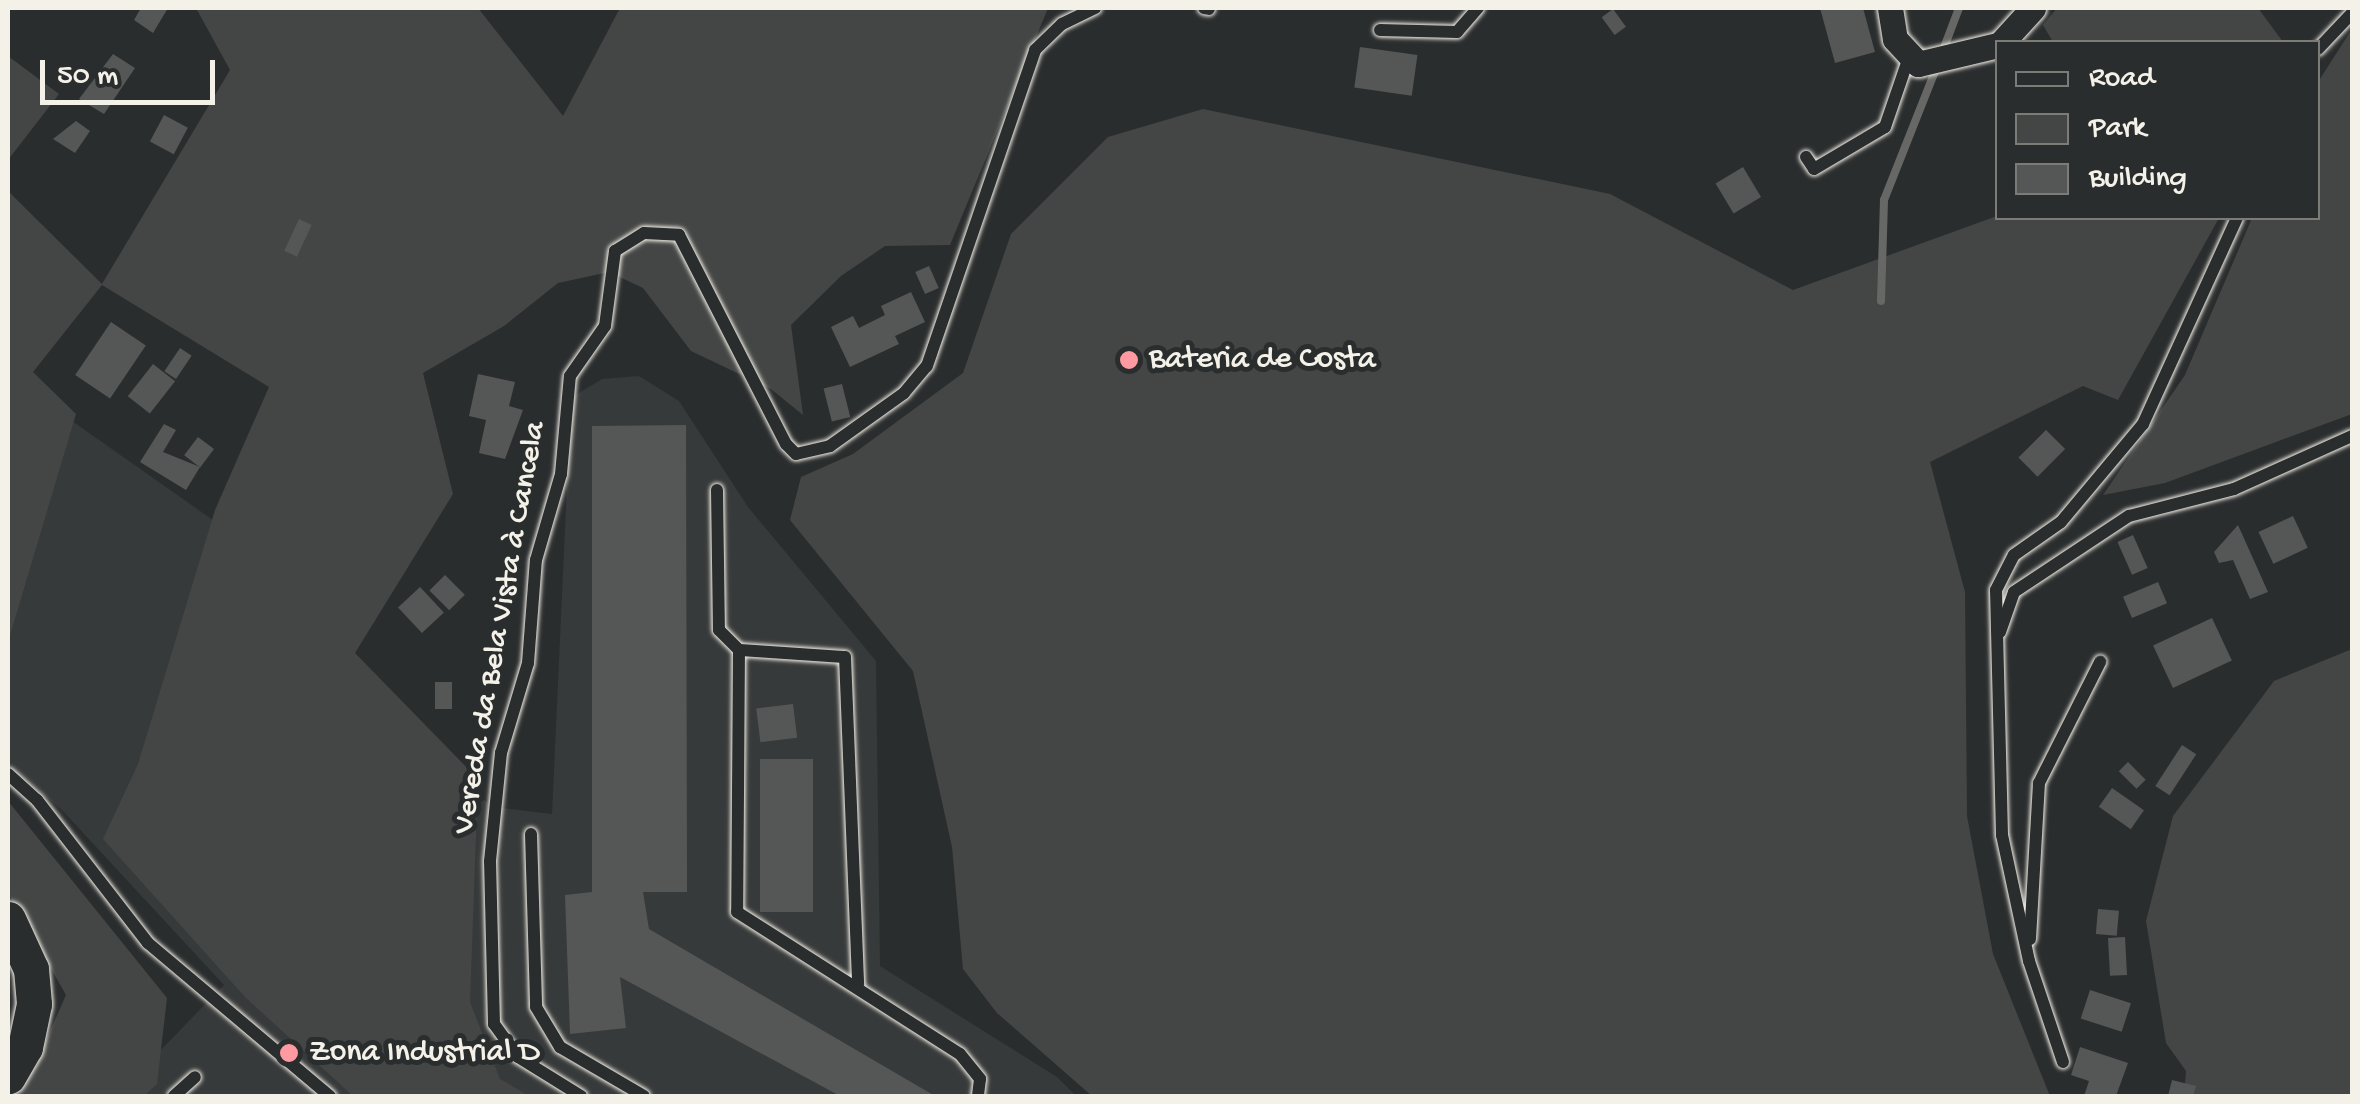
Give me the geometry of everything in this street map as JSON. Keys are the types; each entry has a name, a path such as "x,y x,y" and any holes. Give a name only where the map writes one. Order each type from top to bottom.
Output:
{"street":[{"path":"1890,8 1918,62 1954,60 1995,46"},
{"path":"2004,40 2033,8"},
{"path":"8,919 31,969 34,1004 25,1047 8,1076"}],"lane":[{"name":"Vereda da Bela Vista à Cancela","path":"581,1096 518,1057 494,1024 490,861 501,753 528,663 536,560 561,474 570,376 605,326 615,250 644,233 679,235 786,444 796,454 830,446 904,392 927,366 1035,50 1062,24 1095,8"},
{"path":"1380,30 1457,32 1478,8"},
{"path":"2320,47 2352,12"},
{"path":"1806,156 1814,170 1885,126 1918,62"},
{"path":"2062,1062 2030,961 2002,835 1996,590 2014,555 2061,522 2142,424 2236,220"},
{"path":"1998,639 2014,592 2129,516 2234,489 2352,436"},
{"path":"716,490 719,630 738,650 844,657 858,986"},
{"path":"738,650 738,912 968,1060 980,1079 978,1096"},
{"path":"2030,961 2039,783 2100,662"},
{"path":"8,774 37,800 148,942 330,1096"},
{"path":"530,834 536,1007 560,1047 644,1096"},
{"path":"174,1096 195,1078"}],"shaded area":[{"path":"8,376 257,551 289,665 494,807 552,814 571,398 602,379 639,376 679,401 748,507 876,661 880,966 1057,1077 1076,1096 116,1096 224,985 61,809 8,766"}],"green space":[{"path":"196,8 478,8 563,116 620,8 1048,8 950,245 885,246 841,276 791,325 803,415 771,389 691,351 643,288 609,272 558,283 504,326 423,373 453,494 355,653 478,779 470,1002 500,1079 529,1096 353,1096 245,997 103,839 138,764 215,510 269,387 102,285 33,372 76,414 8,642 8,191 102,284 230,70"},
{"path":"2057,8 2258,8 2282,40 2052,40 2043,25"},
{"path":"2352,29 2352,414 2165,483 2103,495 2185,375 2251,220 2320,220 2320,79"},
{"path":"8,56 59,94 8,160"},
{"path":"1203,109 1610,194 1793,290 1995,217 1995,220 2218,220 2118,400 2083,386 1930,462 1965,592 1967,816 1993,954 2050,1096 1092,1096 997,1013 963,969 952,847 913,671 790,520 801,477 853,454 963,373 1011,234 1108,137"},
{"path":"2352,649 2352,1096 2184,1096 2186,1071 2166,1043 2146,921 2173,816 2274,681"},
{"path":"8,801 167,998 157,1084 144,1096 8,1096 40,1054 66,995 8,893"}],"building":[{"path":"141,8 168,8 153,33 134,20"},
{"path":"1820,8 1863,8 1875,52 1835,63"},
{"path":"1613,9 1626,27 1615,35 1602,17"},
{"path":"1360,47 1417,55 1412,96 1354,88"},
{"path":"113,54 135,68 104,114 79,99"},
{"path":"164,115 188,128 174,154 150,141"},
{"path":"76,121 90,131 75,153 53,139"},
{"path":"1743,167 1761,197 1734,213 1716,183"},
{"path":"299,219 312,225 297,257 284,251"},
{"path":"929,266 939,288 925,294 915,272"},
{"path":"911,292 925,322 895,336 899,344 850,367 831,327 853,316 859,328 885,315 881,306"},
{"path":"111,322 146,345 110,399 75,375"},
{"path":"180,348 192,356 176,379 164,371"},
{"path":"153,364 175,381 150,414 128,396"},
{"path":"478,374 515,382 509,406 523,410 505,459 479,453 486,420 469,416"},
{"path":"842,384 850,417 832,422 824,389"},
{"path":"164,424 176,430 163,452 200,467 186,490 140,462"},
{"path":"686,425 687,892 643,892 649,929 935,1096 840,1096 620,977 626,1028 570,1034 565,895 592,892 592,426"},
{"path":"2046,430 2065,449 2038,477 2018,458"},
{"path":"198,437 214,449 200,467 184,455"},
{"path":"2293,516 2308,548 2273,564 2259,532"},
{"path":"2238,525 2268,592 2250,599 2233,560 2219,563 2214,552"},
{"path":"2133,535 2148,568 2132,575 2117,542"},
{"path":"445,575 465,595 449,610 429,591"},
{"path":"2158,582 2167,603 2132,618 2123,597"},
{"path":"420,587 444,613 422,633 398,607"},
{"path":"2212,618 2232,661 2173,688 2153,645"},
{"path":"435,682 452,682 452,709 435,709"},
{"path":"793,704 797,738 760,742 756,709"},
{"path":"2182,745 2196,754 2170,795 2155,786"},
{"path":"760,759 813,759 813,912 760,912"},
{"path":"2128,762 2146,780 2136,789 2119,771"},
{"path":"2112,788 2144,810 2131,829 2099,807"},
{"path":"2098,909 2119,911 2117,936 2096,934"},
{"path":"2125,937 2127,975 2110,976 2108,938"},
{"path":"2090,990 2131,1003 2122,1032 2081,1019"},
{"path":"2080,1047 2128,1063 2116,1096 2084,1096 2089,1081 2071,1075"},
{"path":"2172,1080 2196,1086 2193,1096 2168,1096"}],"waterway":[{"path":"1942,53 1959,8"},
{"path":"1881,301 1884,200 1937,66"}],"place":[{"name":"Bateria de Costa","path":"1129,360"},
{"name":"Zona Industrial D","path":"289,1053"}]}
